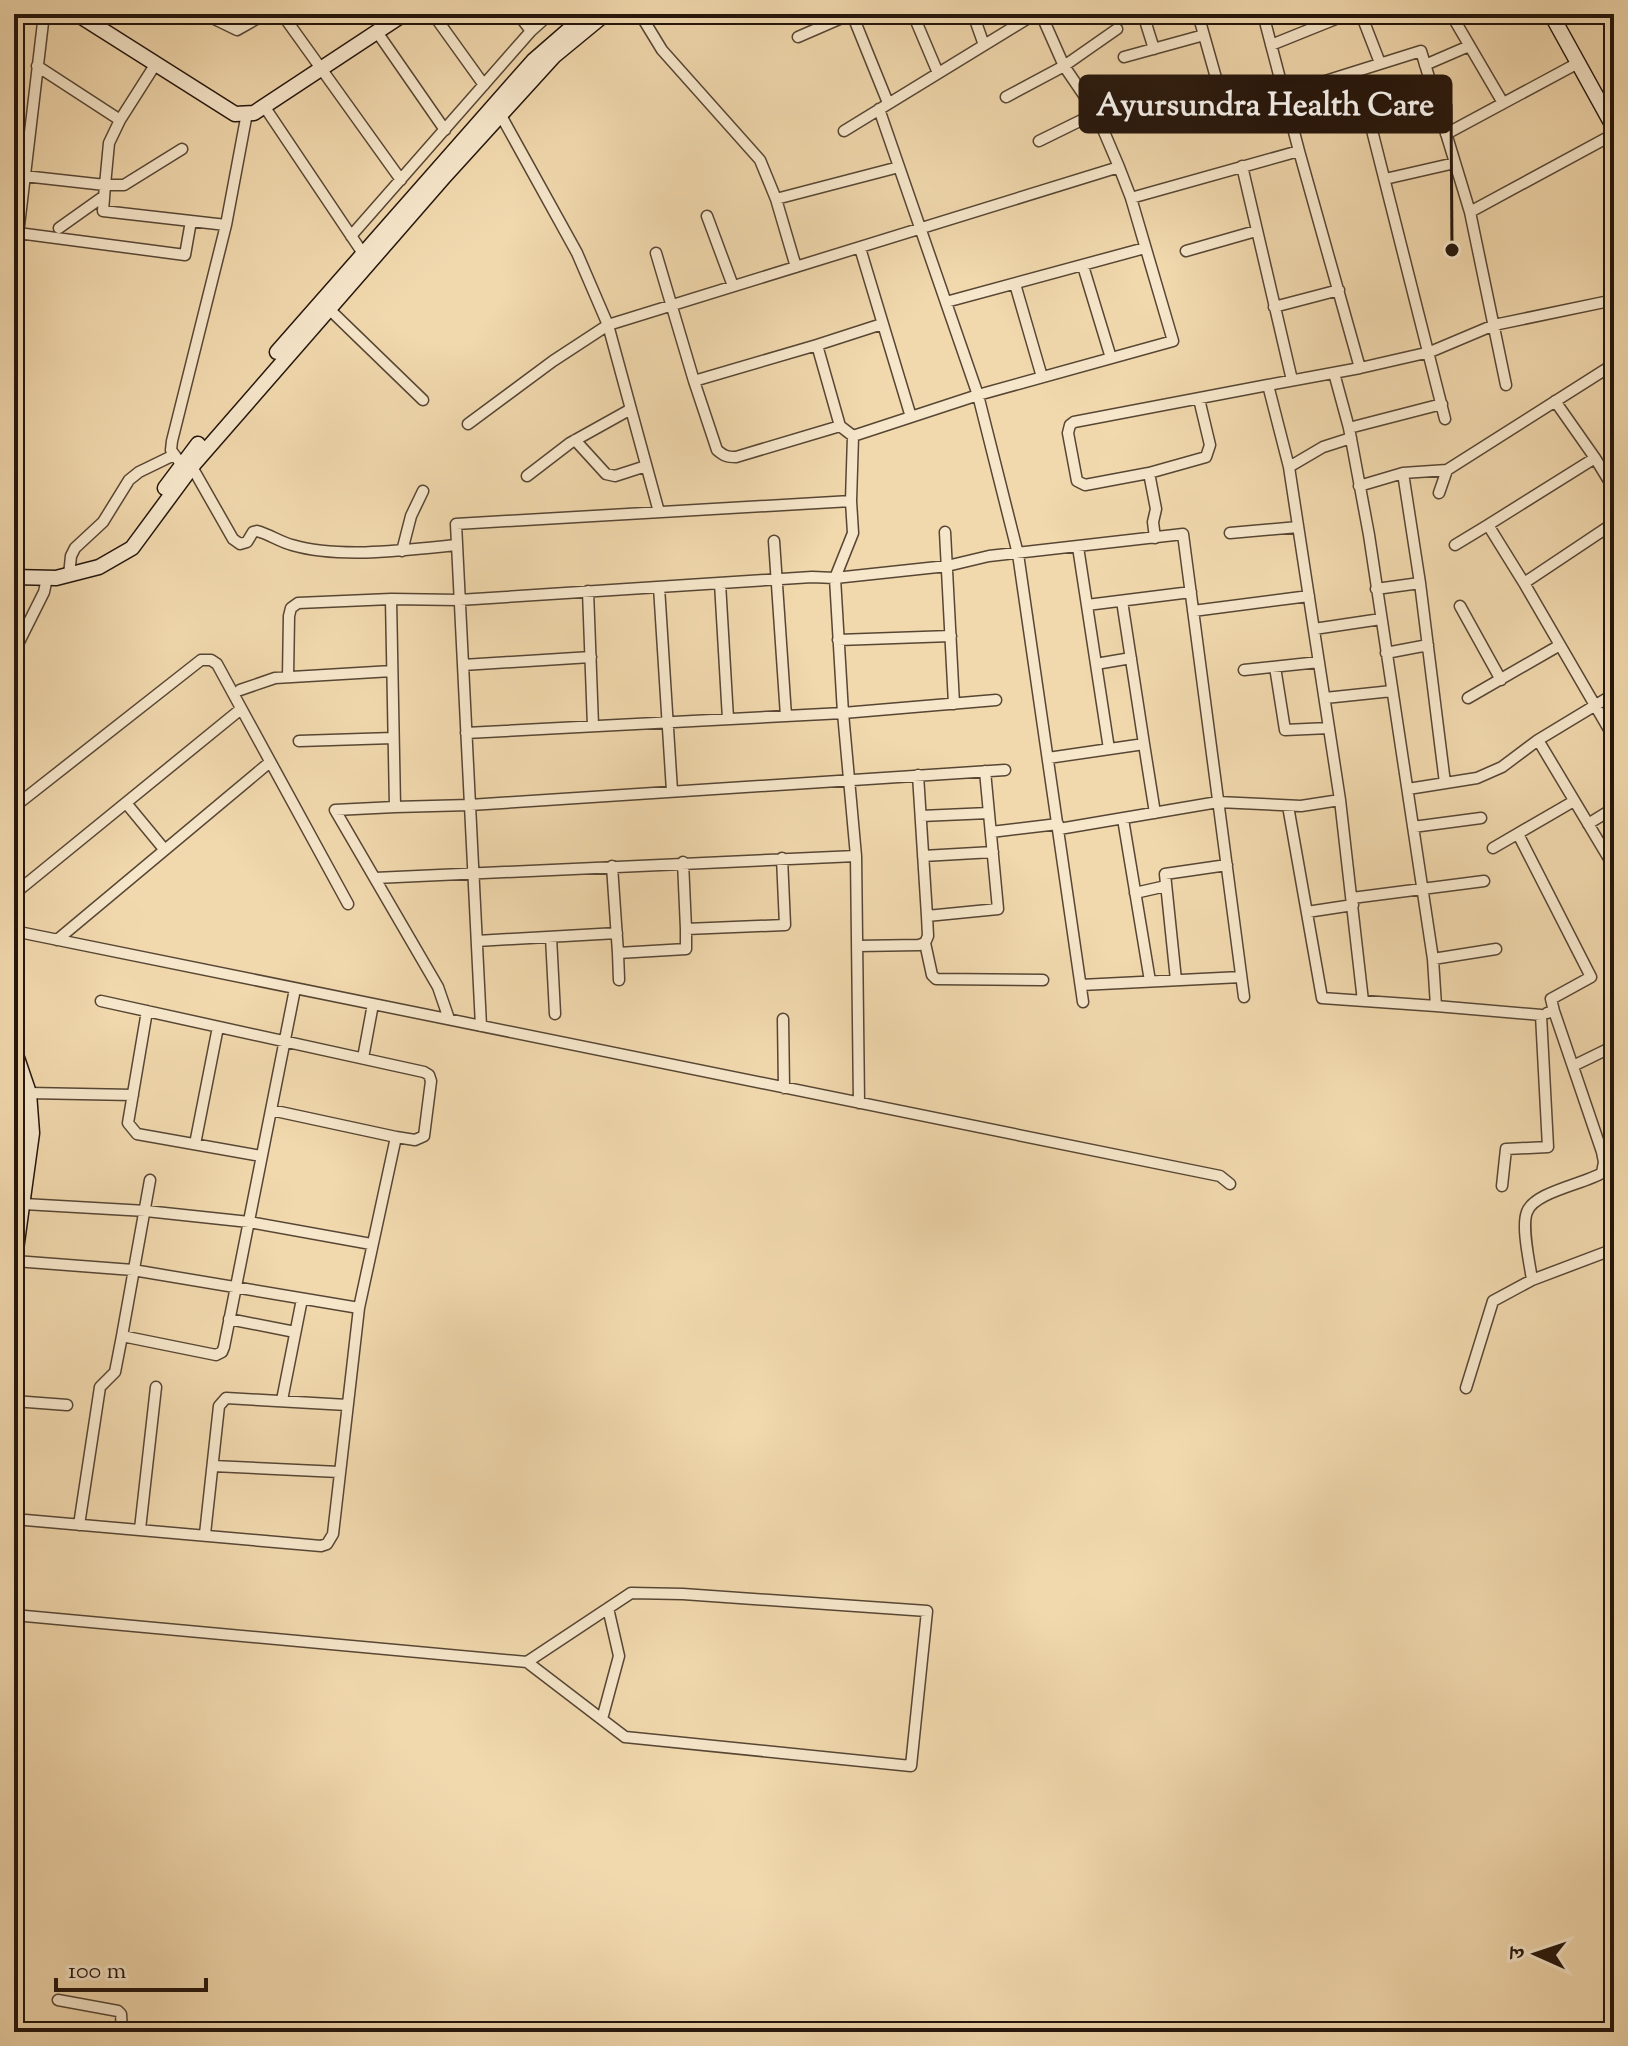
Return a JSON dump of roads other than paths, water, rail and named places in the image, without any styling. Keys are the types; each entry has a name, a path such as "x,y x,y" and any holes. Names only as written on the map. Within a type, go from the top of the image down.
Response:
{"main road":[{"path":"78,14 235,114 264,106 404,14"},
{"path":"182,462 328,308 497,110 533,61 587,14"},
{"path":"14,577 47,578 99,567 129,541 182,462 362,252 497,110 554,56 605,14"},
{"path":"1551,14 1614,128"},
{"path":"14,1049 29,1093 32,1133 14,1263"},
{"path":"14,1098 14,1150"}],"street":[{"path":"14,268 44,14"},
{"path":"204,14 237,30 265,14"},
{"path":"282,14 401,180"},
{"path":"433,14 484,85"},
{"path":"518,14 531,31"},
{"path":"351,236 531,31 550,14"},
{"path":"640,14 669,59 753,150 776,199 796,267"},
{"path":"798,37 852,14 884,106 899,167 978,395 1018,554 1083,1002"},
{"path":"913,14 938,73"},
{"path":"973,14 984,45"},
{"path":"844,131 1035,14"},
{"path":"853,436 978,395 1173,341 1119,167 1096,113 1064,66 1041,14"},
{"path":"1143,14 1154,49"},
{"path":"1198,14 1222,99"},
{"path":"1263,14 1360,368"},
{"path":"1271,45 1348,14"},
{"path":"1361,14 1380,63"},
{"path":"1451,14 1503,103"},
{"path":"1006,97 1064,66 1117,29"},
{"path":"377,32 445,130"},
{"path":"1124,57 1204,35"},
{"path":"1425,65 1469,46"},
{"path":"1138,119 1222,99 1283,90 1421,51 1470,212 1506,385"},
{"path":"1446,134 1578,63"},
{"path":"155,65 109,143 103,211 226,225"},
{"path":"37,66 120,120"},
{"path":"1357,71 1445,419"},
{"path":"1039,141 1096,113 1122,94"},
{"path":"264,106 362,252"},
{"path":"497,110 577,253 608,325 659,512"},
{"path":"247,113 226,225 172,441 182,462 236,542 244,544 257,531 293,546 321,550 402,551 457,545"},
{"path":"1470,212 1614,134"},
{"path":"24,176 104,190 124,185 182,149"},
{"path":"1131,198 1299,151"},
{"path":"1385,179 1455,163"},
{"path":"1242,166 1292,380"},
{"path":"776,199 899,167"},
{"path":"468,424 608,325 1119,167"},
{"path":"59,228 104,190"},
{"path":"707,216 733,286"},
{"path":"18,233 185,255 191,221"},
{"path":"1186,251 1256,231"},
{"path":"860,248 911,417"},
{"path":"946,302 1145,248"},
{"path":"656,253 717,450 726,457 736,457 840,426"},
{"path":"1083,266 1111,358"},
{"path":"1015,284 1042,377"},
{"path":"1274,307 1339,290"},
{"path":"1199,399 1210,451 1201,460 1149,473 1079,484 1069,439 1070,425 1430,352 1494,325 1614,300"},
{"path":"328,308 423,400"},
{"path":"694,381 882,324"},
{"path":"817,345 840,426 853,436"},
{"path":"1359,486 1403,473 1447,470 1614,364"},
{"path":"1334,373 1350,433 1381,619 1433,959 1436,1006"},
{"path":"1268,385 1289,467 1325,698 1363,1001"},
{"path":"1555,401 1614,489"},
{"path":"1289,467 1350,433 1442,404"},
{"path":"527,476 575,440 631,409"},
{"path":"853,436 853,533 835,578 856,856 859,1103"},
{"path":"575,440 610,476 646,466"},
{"path":"1455,545 1595,458"},
{"path":"69,575 75,548 103,522 129,480 139,472 182,462"},
{"path":"1439,493 1447,470"},
{"path":"1149,473 1156,509 1153,522 1155,538"},
{"path":"1403,473 1445,783"},
{"path":"402,551 411,516 423,491"},
{"path":"481,1026 456,524 851,501"},
{"path":"1524,583 1614,523"},
{"path":"1488,525 1614,738"},
{"path":"1230,533 1298,527"},
{"path":"945,532 954,704"},
{"path":"288,677 289,616 291,608 298,603 459,600 835,578 947,566 989,556 1183,534 1244,997"},
{"path":"774,541 786,716"},
{"path":"1078,547 1109,749"},
{"path":"14,652 44,592 47,578"},
{"path":"720,583 728,719"},
{"path":"1376,589 1420,583"},
{"path":"659,587 672,791"},
{"path":"588,591 593,726"},
{"path":"1087,605 1191,592"},
{"path":"1193,611 1309,596"},
{"path":"391,599 395,807"},
{"path":"1122,601 1155,813"},
{"path":"1460,606 1501,680"},
{"path":"1314,629 1381,619"},
{"path":"838,640 951,636"},
{"path":"1386,653 1428,645"},
{"path":"1468,698 1560,645"},
{"path":"463,665 591,657"},
{"path":"1096,664 1131,658"},
{"path":"14,807 201,660 211,660 217,664 348,904"},
{"path":"1244,670 1319,662"},
{"path":"1275,667 1285,730 1329,728"},
{"path":"240,690 259,682 288,677 392,671"},
{"path":"1325,698 1392,691"},
{"path":"1408,789 1477,778 1502,767 1538,740 1614,694"},
{"path":"466,733 843,713 996,700"},
{"path":"14,894 241,709"},
{"path":"299,741 393,738"},
{"path":"1538,740 1614,867"},
{"path":"1048,758 1144,744"},
{"path":"57,940 270,762"},
{"path":"449,1019 438,987 335,810 470,805 1005,770"},
{"path":"927,916 998,909 985,771"},
{"path":"918,775 928,936 925,943 932,975 936,979 1043,980"},
{"path":"991,832 1123,819 1218,802 1288,806 1340,800"},
{"path":"1493,848 1574,801"},
{"path":"126,803 164,849"},
{"path":"1288,806 1322,998 1541,1015 1554,1011"},
{"path":"1588,824 1614,808"},
{"path":"921,816 989,813"},
{"path":"1413,827 1481,818"},
{"path":"1123,819 1150,981"},
{"path":"1518,834 1591,977 1551,999 1604,1162 1602,1173 1536,1199 1527,1211 1525,1222 1532,1280"},
{"path":"923,856 993,852"},
{"path":"375,878 856,856"},
{"path":"686,929 785,925 782,858"},
{"path":"618,953 686,949 683,862"},
{"path":"1176,980 1165,874 1227,865"},
{"path":"612,866 619,980"},
{"path":"1307,912 1352,901 1484,881"},
{"path":"1135,893 1166,886"},
{"path":"14,931 1220,1176 1230,1184"},
{"path":"477,941 617,933"},
{"path":"551,937 555,1014"},
{"path":"857,946 925,943"},
{"path":"1433,959 1496,949"},
{"path":"1081,985 1241,977"},
{"path":"122,1336 216,1355 222,1352 295,989"},
{"path":"101,1001 363,1058 429,1075 431,1081 424,1136 415,1140 271,1110"},
{"path":"363,1058 373,1004"},
{"path":"147,1011 128,1123 131,1129 137,1134 261,1156"},
{"path":"1502,1186 1506,1149 1548,1147 1541,1015"},
{"path":"783,1019 784,1088"},
{"path":"195,1144 218,1027"},
{"path":"1573,1066 1614,1046"},
{"path":"14,1098 29,1093 133,1095"},
{"path":"14,1519 321,1546 327,1544 333,1534 359,1308 396,1137"},
{"path":"79,1525 100,1387 115,1372 150,1180"},
{"path":"24,1204 146,1211 249,1222 371,1244"},
{"path":"1466,1388 1493,1301 1532,1280 1614,1249"},
{"path":"14,1263 133,1270 359,1308"},
{"path":"282,1400 302,1299"},
{"path":"229,1319 295,1332"},
{"path":"140,1529 156,1387"},
{"path":"205,1534 219,1406 226,1398 347,1405"},
{"path":"14,1401 67,1405"},
{"path":"213,1466 339,1472"},
{"path":"14,1615 527,1662 625,1737 911,1766 927,1611 631,1593 527,1662"},
{"path":"602,1719 619,1656 608,1608"},
{"path":"58,2000 118,2011 122,2032"}],"place":[{"name":"Ayursundra Health Care","path":"1452,250"}]}
